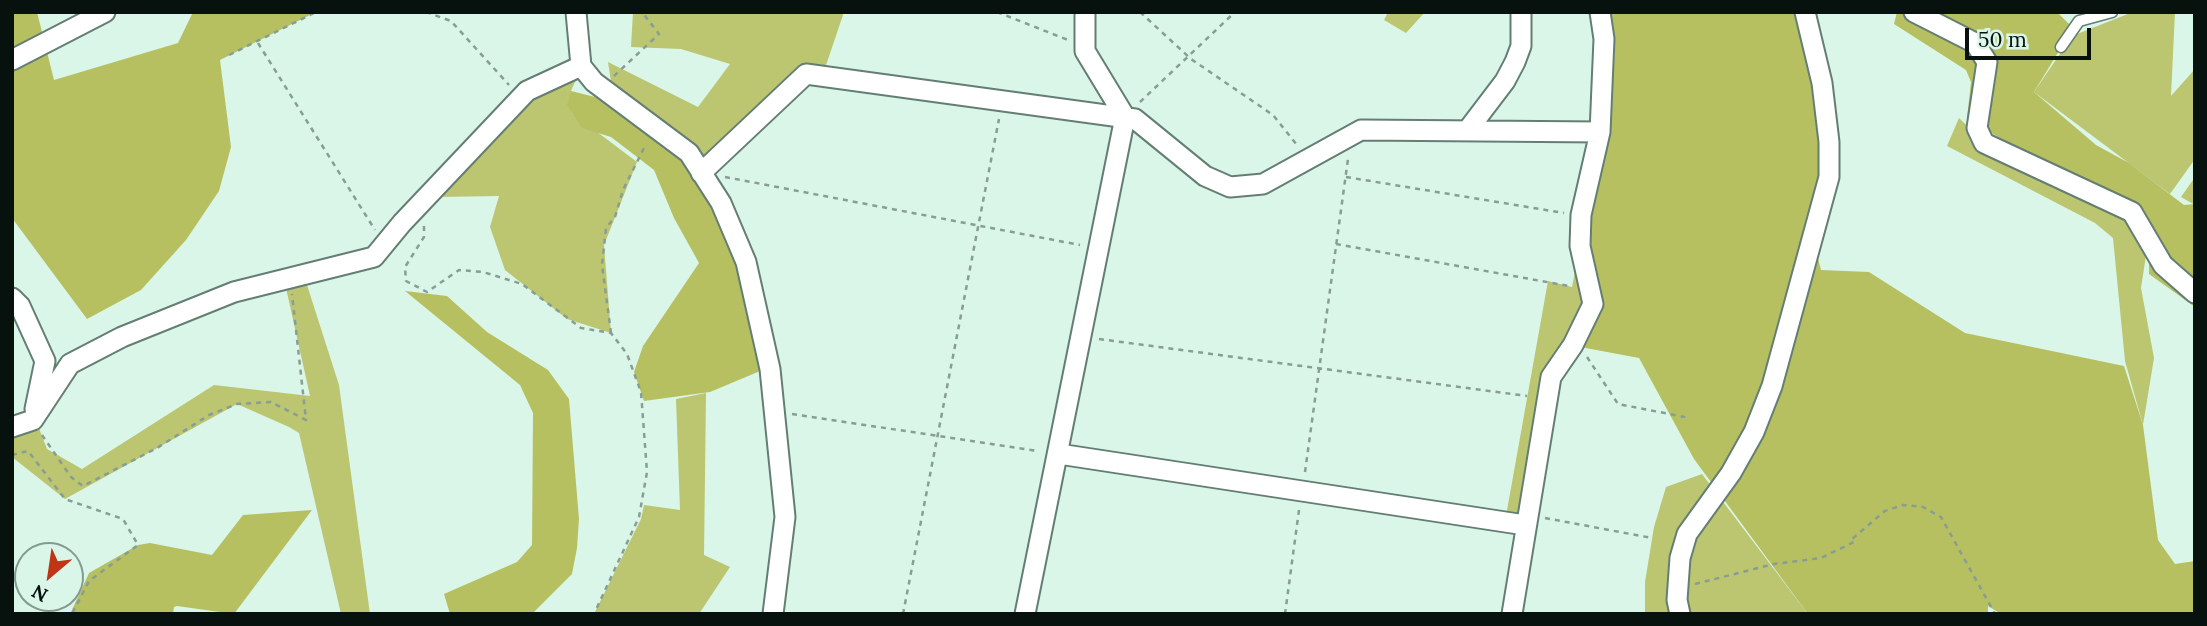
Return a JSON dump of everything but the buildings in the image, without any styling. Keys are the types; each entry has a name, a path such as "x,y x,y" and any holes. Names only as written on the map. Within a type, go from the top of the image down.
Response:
{"street":[{"path":"12,60 105,12"},
{"path":"576,12 581,66 601,88 689,153 721,203 746,261 762,320 775,412 785,517 773,614"},
{"path":"1025,614 1125,117 1084,46 1085,12"},
{"path":"1466,131 1505,81 1515,62 1521,46 1521,12"},
{"path":"1512,614 1551,377 1573,345 1593,304 1580,246 1581,215 1600,132 1604,39 1600,12"},
{"path":"1680,614 1680,558 1688,534 1731,473 1754,432 1772,386 1829,177 1829,142 1822,83 1805,12"},
{"path":"1914,12 1975,43 1987,62 1977,128 1984,143 2132,212 2163,265 2195,293"},
{"path":"12,427 33,420 70,365 122,337 234,292 374,257 417,207 527,91 581,66"},
{"path":"701,173 806,74 1135,119 1155,132 1205,176 1230,187 1263,184 1361,130 1600,132"},
{"path":"12,298 20,306 45,361 33,420"},
{"path":"1059,454 1302,493 1526,520"}],"lane":[{"path":"2062,47 2079,21 2112,12"}],"path":[{"path":"229,55 316,12"},
{"path":"426,12 451,21 520,98"},
{"path":"601,88 659,34 642,12"},
{"path":"997,12 1084,46"},
{"path":"1140,12 1186,55 1273,115 1307,159"},
{"path":"1125,117 1186,55 1235,12"},
{"path":"258,43 384,245"},
{"path":"903,614 1003,102"},
{"path":"594,614 639,517 647,472 641,392 627,354 611,333 602,265 606,228 615,217 623,190 654,127"},
{"path":"1285,614 1351,135"},
{"path":"701,173 1090,247"},
{"path":"1345,177 1581,215"},
{"path":"417,207 425,222 424,237 405,267 406,281 427,292 459,270 484,272 522,284 581,328 611,333"},
{"path":"1336,244 1590,290"},
{"path":"33,420 71,477 83,486 157,448 209,415 237,404 271,402 306,420 290,278"},
{"path":"1082,337 1313,370 1319,367 1527,396"},
{"path":"1573,345 1588,358 1618,404 1690,418"},
{"path":"775,412 1059,454"},
{"path":"12,455 28,451 65,499 123,519 138,545 89,581 72,614"},
{"path":"1678,588 1774,564 1821,558 1854,541 1852,539 1885,511 1903,505 1923,507 1941,517 1995,614"},
{"path":"1526,520 1652,538"}],"green space":[{"path":"12,12 37,12 54,80 178,43 193,12 316,12 220,60 231,147 219,191 186,240 141,290 87,319 12,218"},
{"path":"633,12 842,12 843,15 822,77 698,167 612,88 608,62 698,107 730,64 681,49 631,47"},
{"path":"1388,12 1425,12 1406,33 1384,20"},
{"path":"1607,12 1807,12 1829,172 1813,238 1821,270 1869,272 1965,333 2124,366 2143,425 2158,540 2175,564 2195,561 2195,614 2001,614 1988,606 1988,614 1808,614 1694,459 1639,358 1575,346 1593,304 1580,246"},
{"path":"1897,12 2057,12 2073,28 2034,92 2096,145 2129,163 2184,205 2195,204 2195,307 2149,274 2149,241 2139,216 2146,213 2013,146 1967,118 1971,82 1966,70 1894,24"},
{"path":"2133,12 2175,12 2171,96 2195,69 2195,159 2170,194 2034,92 2072,36"},
{"path":"578,75 571,91 572,113 637,162 604,245 611,333 567,319 505,270 490,227 499,196 437,197 527,91"},
{"path":"571,91 595,97 701,173 743,255 765,369 710,392 644,401 634,372 643,346 699,263 674,218 654,170 611,137 582,128 567,105"},
{"path":"1959,118 1985,143 2128,207 2148,242 2141,288 2154,358 2143,425 2125,361 2113,238 2095,223 1947,146"},
{"path":"2195,177 2195,205 2181,197"},
{"path":"1578,257 1593,304 1551,377 1526,522 1506,516 1548,281 1572,287"},
{"path":"307,285 339,385 370,614 341,614 299,433 237,404 65,499 12,457 12,431 37,423 47,449 82,469 214,385 310,396 286,288"},
{"path":"405,291 447,296 487,332 548,370 569,399 579,519 577,548 572,574 532,614 450,614 444,594 517,562 532,545 533,413 520,385"},
{"path":"706,393 704,555 730,567 699,614 594,614 641,519 644,505 680,510 676,399"},
{"path":"1702,474 1808,614 1645,614 1645,582 1654,527 1666,487"},
{"path":"312,510 234,614 177,606 174,607 173,614 70,614 84,612 84,584 89,573 138,545 150,543 212,555 243,515"}]}
